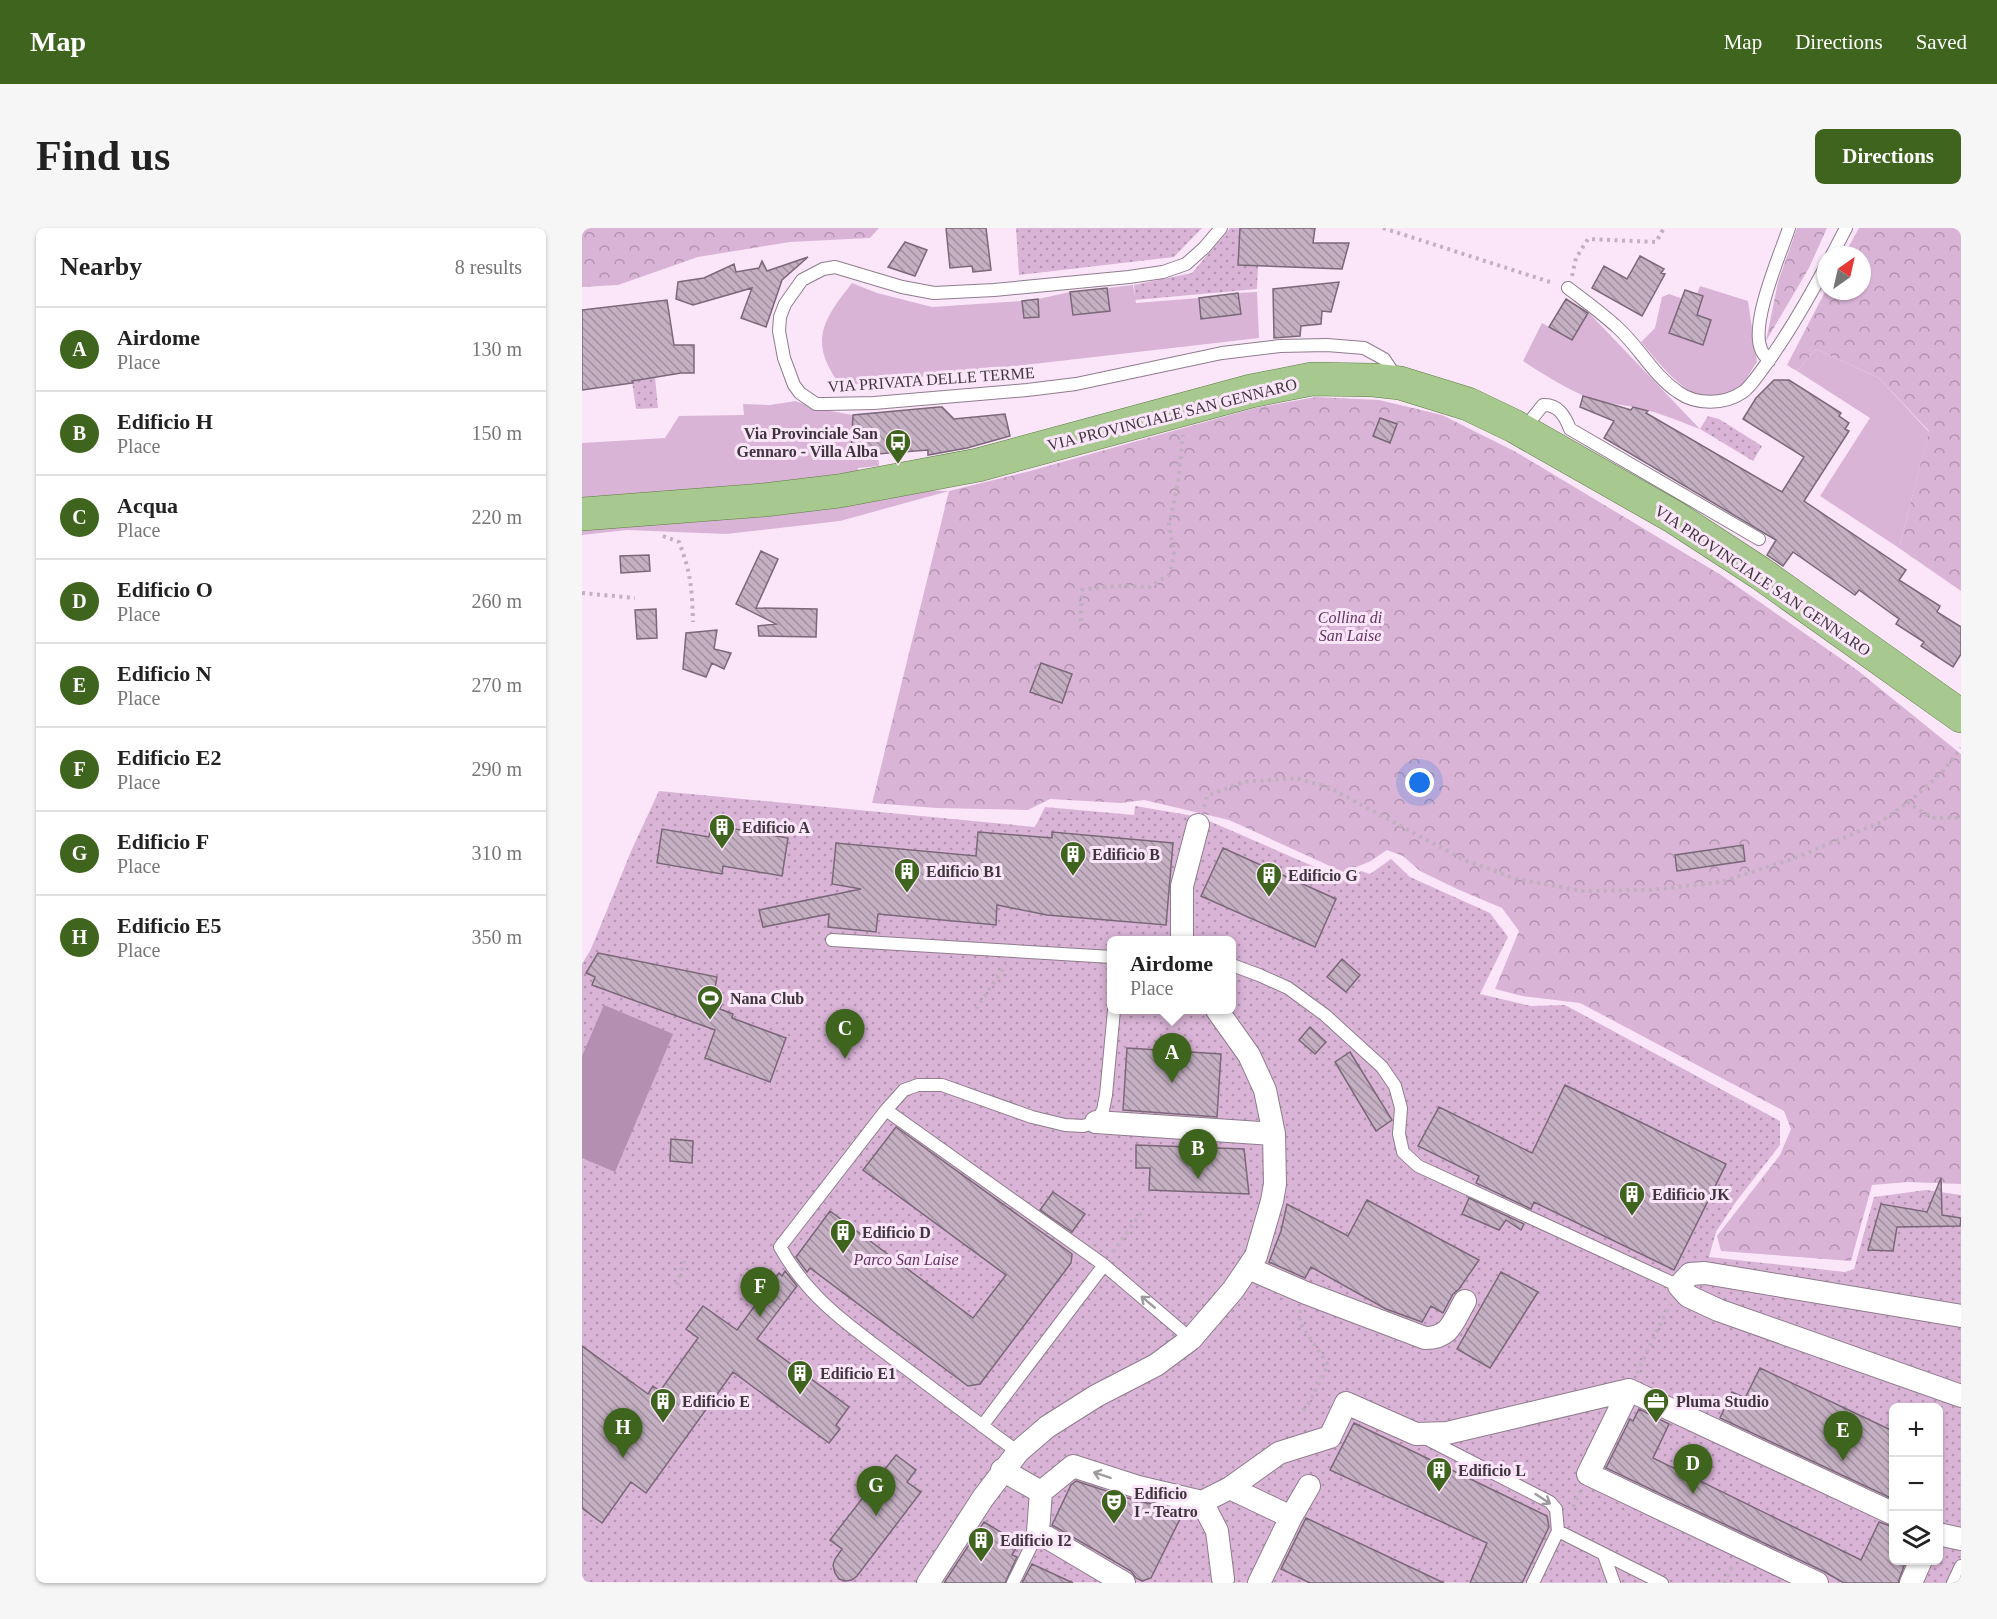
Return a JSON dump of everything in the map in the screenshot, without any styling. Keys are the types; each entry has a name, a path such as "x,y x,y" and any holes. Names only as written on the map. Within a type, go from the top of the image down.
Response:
{"main road":[{"name":"VIA PROVINCIALE SAN GENNARO","path":"582,514 764,500 839,491 978,465 1251,390 1312,379 1400,383 1468,404 1522,431 1642,499 1706,537 1961,716"}],"street":[{"path":"1182,936 1182,886 1198,825"},
{"path":"928,1583 1002,1470 1018,1452 1047,1426 1096,1396 1156,1365 1191,1339 1233,1290 1256,1256 1275,1184 1274,1134 1265,1090 1249,1055 1220,1014"},
{"path":"1096,1122 1274,1134"},
{"path":"1248,1268 1306,1293 1425,1338 1436,1338 1445,1334 1465,1301"},
{"path":"1961,1316 1705,1273 1690,1274 1678,1286 1688,1296 1710,1307 1961,1396"},
{"path":"1629,1390 1588,1474 1816,1583"},
{"path":"1124,1583 1038,1532 1041,1492 1073,1466 1138,1487 1202,1502 1230,1488 1279,1453 1330,1437 1346,1403 1416,1434 1448,1433 1629,1390 1889,1512"},
{"path":"1002,1470 1041,1492"},
{"path":"1259,1583 1309,1486"},
{"path":"1230,1488 1291,1517"},
{"path":"1202,1502 1217,1531 1222,1582"},
{"path":"1911,1583 1919,1565"}],"lane":[{"name":"VIA PRIVATA DELLE TERME","path":"1221,228 1204,248 1185,264 1163,272 1130,277 994,290 934,293 902,287 835,267 823,269 802,280 785,304 778,331 784,358 800,393 816,404 886,402 1076,384 1222,352 1280,346 1327,345 1364,348 1384,359 1400,383"},
{"path":"1769,361 1761,349 1759,336 1764,296 1789,228"},
{"path":"1837,246 1846,228"},
{"path":"1568,288 1619,329 1668,384 1680,394 1711,402 1727,400 1743,392 1769,361 1817,283"},
{"path":"1522,431 1543,405 1549,405 1565,416 1570,429 1759,539"},
{"path":"832,940 1013,953 1107,957"},
{"path":"1236,966 1288,988 1325,1015 1382,1067 1395,1086 1401,1108 1399,1134 1403,1152 1418,1166 1678,1286"},
{"path":"1018,1452 828,1309 792,1269 780,1247 904,1090 918,1085 942,1085 1032,1118 1065,1125 1083,1126 1096,1122 1103,1110 1107,1088 1114,1014"},
{"path":"886,1110 1104,1265 1191,1339"},
{"path":"982,1426 1104,1265"},
{"path":"1416,1434 1550,1502 1556,1509 1558,1532 1533,1583"},
{"path":"1013,1583 1038,1532"},
{"path":"1558,1532 1662,1583"},
{"path":"1604,1555 1614,1583"},
{"path":"1953,1583 1961,1566"}],"path":[{"path":"1383,228 1568,288 1576,258 1588,239 1656,242 1664,228"},
{"path":"1081,621 1082,590 1115,586 1150,587 1170,574 1174,552 1169,525 1178,483 1183,435 1176,412"},
{"path":"659,536 666,536 679,542 692,583 693,622"},
{"path":"582,593 635,598"},
{"path":"1198,825 1207,796 1243,782 1296,778 1330,788 1464,860 1516,879 1582,891 1650,890 1721,882 1764,870 1881,822 1944,771 1961,748"},
{"path":"1907,802 1932,818 1961,818"},
{"path":"976,1009 1013,953"},
{"path":"1104,1265 1144,1209"},
{"path":"676,1285 684,1261"},
{"path":"1629,1390 1678,1286"},
{"path":"1301,1413 1308,1405 1328,1365 1300,1323 1300,1303 1306,1293"}],"green space":[{"path":"582,228 879,228 870,238 790,242 698,257 618,285 582,287"},
{"path":"1016,228 1202,228 1174,257 1019,275"},
{"path":"1230,228 1240,228 1238,265 1258,266 1257,289 1135,300 1134,285 1192,273"},
{"path":"1797,228 1827,228 1809,268 1766,341 1778,282"},
{"path":"1859,228 1961,228 1961,591 1899,548 1929,431 1879,378 1816,349 1797,371 1787,365 1821,300 1871,300 1871,246 1849,246"},
{"path":"852,283 877,293 932,307 1022,301 1024,318 1039,317 1038,299 1070,292 1073,315 1110,311 1107,288 1133,285 1136,303 1199,298 1202,319 1240,314 1238,293 1257,292 1259,338 841,386 825,357 822,345 823,333 833,309"},
{"path":"1700,286 1748,301 1757,362 1735,392 1721,398 1707,398 1682,385 1641,342 1655,328 1662,297 1669,294 1700,305 1703,297 1697,294","holes":["1686,311 1711,320 1703,345 1670,333"]},
{"path":"1588,312 1700,429 1650,411 1592,399 1565,387 1523,361 1542,323 1572,340"},
{"path":"1816,349 1879,378 1929,432 1899,548 1820,496 1870,418 1797,371"},
{"path":"647,372 648,378 655,377 658,408 636,409 631,374"},
{"name":"Collina di San Laise","path":"1316,397 1379,400 1442,415 1516,452 1721,575 1857,670 1961,754 1961,1184 1908,1182 1872,1185 1851,1261 1721,1251 1717,1236 1780,1155 1791,1129 1784,1111 1580,1003 1522,996 1495,989 1519,931 1502,908 1420,871 1403,856 1387,850 1369,862 1343,872 1229,820 1144,800 1121,803 1050,799 1028,810 936,808 872,803 949,491 1030,471 1255,408","holes":["1041,663 1072,674 1062,703 1030,691","1743,845 1745,861 1677,871 1675,855"]},
{"path":"795,401 819,409 853,415 851,456 878,454 879,466 858,468 859,478 582,500 582,443 665,438 679,416 744,415 743,404 770,405"},
{"path":"1708,416 1719,419 1762,446 1753,461 1700,429"},
{"path":"886,489 949,491 840,521 726,534 627,530 582,535 582,521"},
{"name":"Parco San Laise","path":"659,791 1035,827 1045,807 1134,815 1135,806 1200,817 1345,880 1361,871 1370,874 1391,859 1410,877 1490,913 1508,937 1480,994 1531,1006 1565,1005 1780,1121 1780,1145 1735,1203 1716,1232 1709,1257 1845,1272 1854,1269 1874,1197 1926,1190 1961,1195 1961,1583 582,1582 582,964 591,949 632,849"}],"shaded area":[{"path":"604,1005 673,1034 615,1172 582,1158 582,1056"}],"building":[{"path":"946,228 986,228 991,270 973,272 972,266 950,268"},
{"path":"1240,228 1315,228 1313,243 1349,243 1342,269 1238,265"},
{"path":"905,242 927,250 915,276 888,267"},
{"path":"1640,256 1664,269 1661,273 1665,274 1642,316 1592,288 1604,266 1627,279"},
{"path":"808,257 782,280 766,327 741,318 752,288 693,305 676,299 678,282 704,278 734,264 736,272 759,268 762,261 767,271"},
{"path":"1339,282 1331,312 1322,311 1321,324 1301,326 1300,336 1274,338 1273,289"},
{"path":"1107,288 1110,311 1073,315 1070,292"},
{"path":"1685,290 1703,296 1697,315 1711,320 1703,345 1669,333"},
{"path":"1238,293 1241,314 1201,319 1199,298"},
{"path":"1038,299 1039,317 1024,318 1022,301"},
{"path":"1566,299 1588,313 1572,340 1549,327"},
{"path":"667,300 674,345 694,345 694,373 681,373 582,390 582,310"},
{"path":"1774,380 1789,380 1841,413 1839,416 1849,423 1845,429 1849,431 1804,501 1906,570 1899,580 1940,606 1937,612 1961,627 1961,654 1953,667 1921,646 1924,642 1896,624 1899,619 1859,590 1855,595 1793,552 1783,566 1767,555 1776,540 1604,438 1614,421 1580,407 1583,396 1631,410 1633,407 1648,411 1646,413 1782,492 1804,457 1743,419 1756,398"},
{"path":"942,407 954,419 1005,414 1010,436 967,448 928,455 928,450 851,456 853,415"},
{"path":"1380,418 1397,424 1390,443 1373,436"},
{"path":"761,551 778,559 756,608 817,609 816,637 759,636 758,626 776,624 736,604"},
{"path":"649,555 650,571 621,573 620,556"},
{"path":"656,609 657,638 637,639 635,610"},
{"path":"717,630 714,649 731,653 724,669 712,663 706,677 683,669 686,633"},
{"path":"1041,663 1072,674 1062,703 1030,692"},
{"name":"Edificio A","path":"711,825 788,838 782,876 723,866 722,874 657,863 662,829 709,837"},
{"path":"978,832 1052,838 1052,832 1173,843 1166,925 1047,915 997,905 996,925 878,914 876,932 828,927 829,914 763,927 759,910 861,889 832,884 836,843 976,856"},
{"path":"1743,845 1745,861 1677,871 1675,855"},
{"name":"Edificio G","path":"1223,848 1336,899 1315,947 1201,896"},
{"name":"Nana Club","path":"598,953 717,977 714,993 722,1003 720,1009 733,1014 732,1018 786,1038 770,1082 705,1058 715,1030 592,985 595,977 586,973"},
{"path":"1342,959 1360,975 1346,992 1327,977"},
{"path":"1310,1027 1326,1042 1315,1054 1299,1040"},
{"path":"1127,1048 1221,1054 1217,1117 1123,1110"},
{"path":"1350,1052 1392,1120 1376,1131 1335,1062"},
{"name":"Edificio JK","path":"1565,1085 1726,1164 1674,1270 1534,1202 1531,1209 1476,1183 1479,1176 1418,1146 1439,1107 1532,1153"},
{"name":"Edificio D","path":"896,1127 1072,1254 1071,1263 980,1384 968,1386 810,1268 807,1272 796,1257 830,1211 973,1318 1006,1275 863,1170"},
{"path":"671,1139 693,1141 692,1163 670,1161"},
{"path":"1136,1145 1244,1149 1249,1194 1149,1190 1150,1168 1136,1168"},
{"path":"1941,1178 1942,1215 1961,1218 1960,1226 1897,1227 1893,1251 1868,1250 1881,1204 1927,1212"},
{"path":"1053,1192 1085,1214 1072,1232 1040,1210"},
{"path":"1469,1198 1524,1224 1521,1230 1506,1220 1499,1230 1462,1214"},
{"path":"1367,1200 1479,1260 1453,1294 1443,1313 1431,1306 1422,1322 1386,1309 1311,1267 1305,1278 1269,1262 1281,1231 1287,1204 1348,1236"},
{"path":"785,1271 797,1286 757,1339 849,1407 836,1425 840,1429 829,1443 733,1372 646,1493 631,1482 602,1523 582,1508 582,1346 648,1394 653,1386 660,1391 698,1338 686,1329 703,1306 737,1330 779,1273 782,1276"},
{"path":"1501,1272 1538,1292 1490,1368 1457,1349"},
{"path":"1760,1368 1889,1429 1889,1497 1720,1418 1732,1392 1745,1398"},
{"path":"1639,1409 1669,1424 1653,1458 1861,1560 1879,1522 1889,1526 1889,1565 1904,1565 1898,1583 1844,1583 1606,1468 1630,1419 1633,1421"},
{"name":"Edificio L","path":"1354,1423 1547,1516 1549,1527 1522,1583 1470,1583 1487,1543 1330,1470"},
{"path":"896,1455 916,1470 907,1482 921,1492 857,1576 852,1580 839,1579 833,1565 842,1549 830,1540"},
{"name":"Edificio I - Teatro","path":"1076,1481 1134,1500 1177,1510 1180,1519 1151,1578 1142,1581 1136,1578 1131,1571 1052,1525 1071,1485"},
{"path":"1306,1518 1444,1583 1310,1583 1281,1569"},
{"name":"Edificio I2","path":"984,1522 1019,1543 1012,1555 1017,1557 1005,1583 944,1583"},
{"path":"1032,1564 1073,1583 1022,1583"}],"place":[{"name":"Via Provinciale San Gennaro - Villa Alba","path":"898,465"},
{"name":"Edificio A","path":"722,850"},
{"name":"Edificio B","path":"1073,877"},
{"name":"Edificio B1","path":"907,894"},
{"name":"Edificio G","path":"1269,898"},
{"name":"Nana Club","path":"710,1021"},
{"name":"Acqua","path":"845,1059"},
{"name":"Airdome","path":"1172,1083"},
{"name":"Edificio H","path":"1198,1179"},
{"name":"Edificio JK","path":"1632,1217"},
{"name":"Edificio D","path":"843,1255"},
{"name":"Edificio E2","path":"760,1317"},
{"name":"Edificio E1","path":"800,1396"},
{"name":"Edificio E","path":"663,1424"},
{"name":"Pluma Studio","path":"1656,1424"},
{"name":"Edificio E5","path":"623,1458"},
{"name":"Edificio N","path":"1843,1461"},
{"name":"Edificio L","path":"1439,1493"},
{"name":"Edificio O","path":"1693,1494"},
{"name":"Edificio F","path":"876,1516"},
{"name":"Edificio I - Teatro","path":"1114,1525"},
{"name":"Edificio I2","path":"981,1563"}]}
